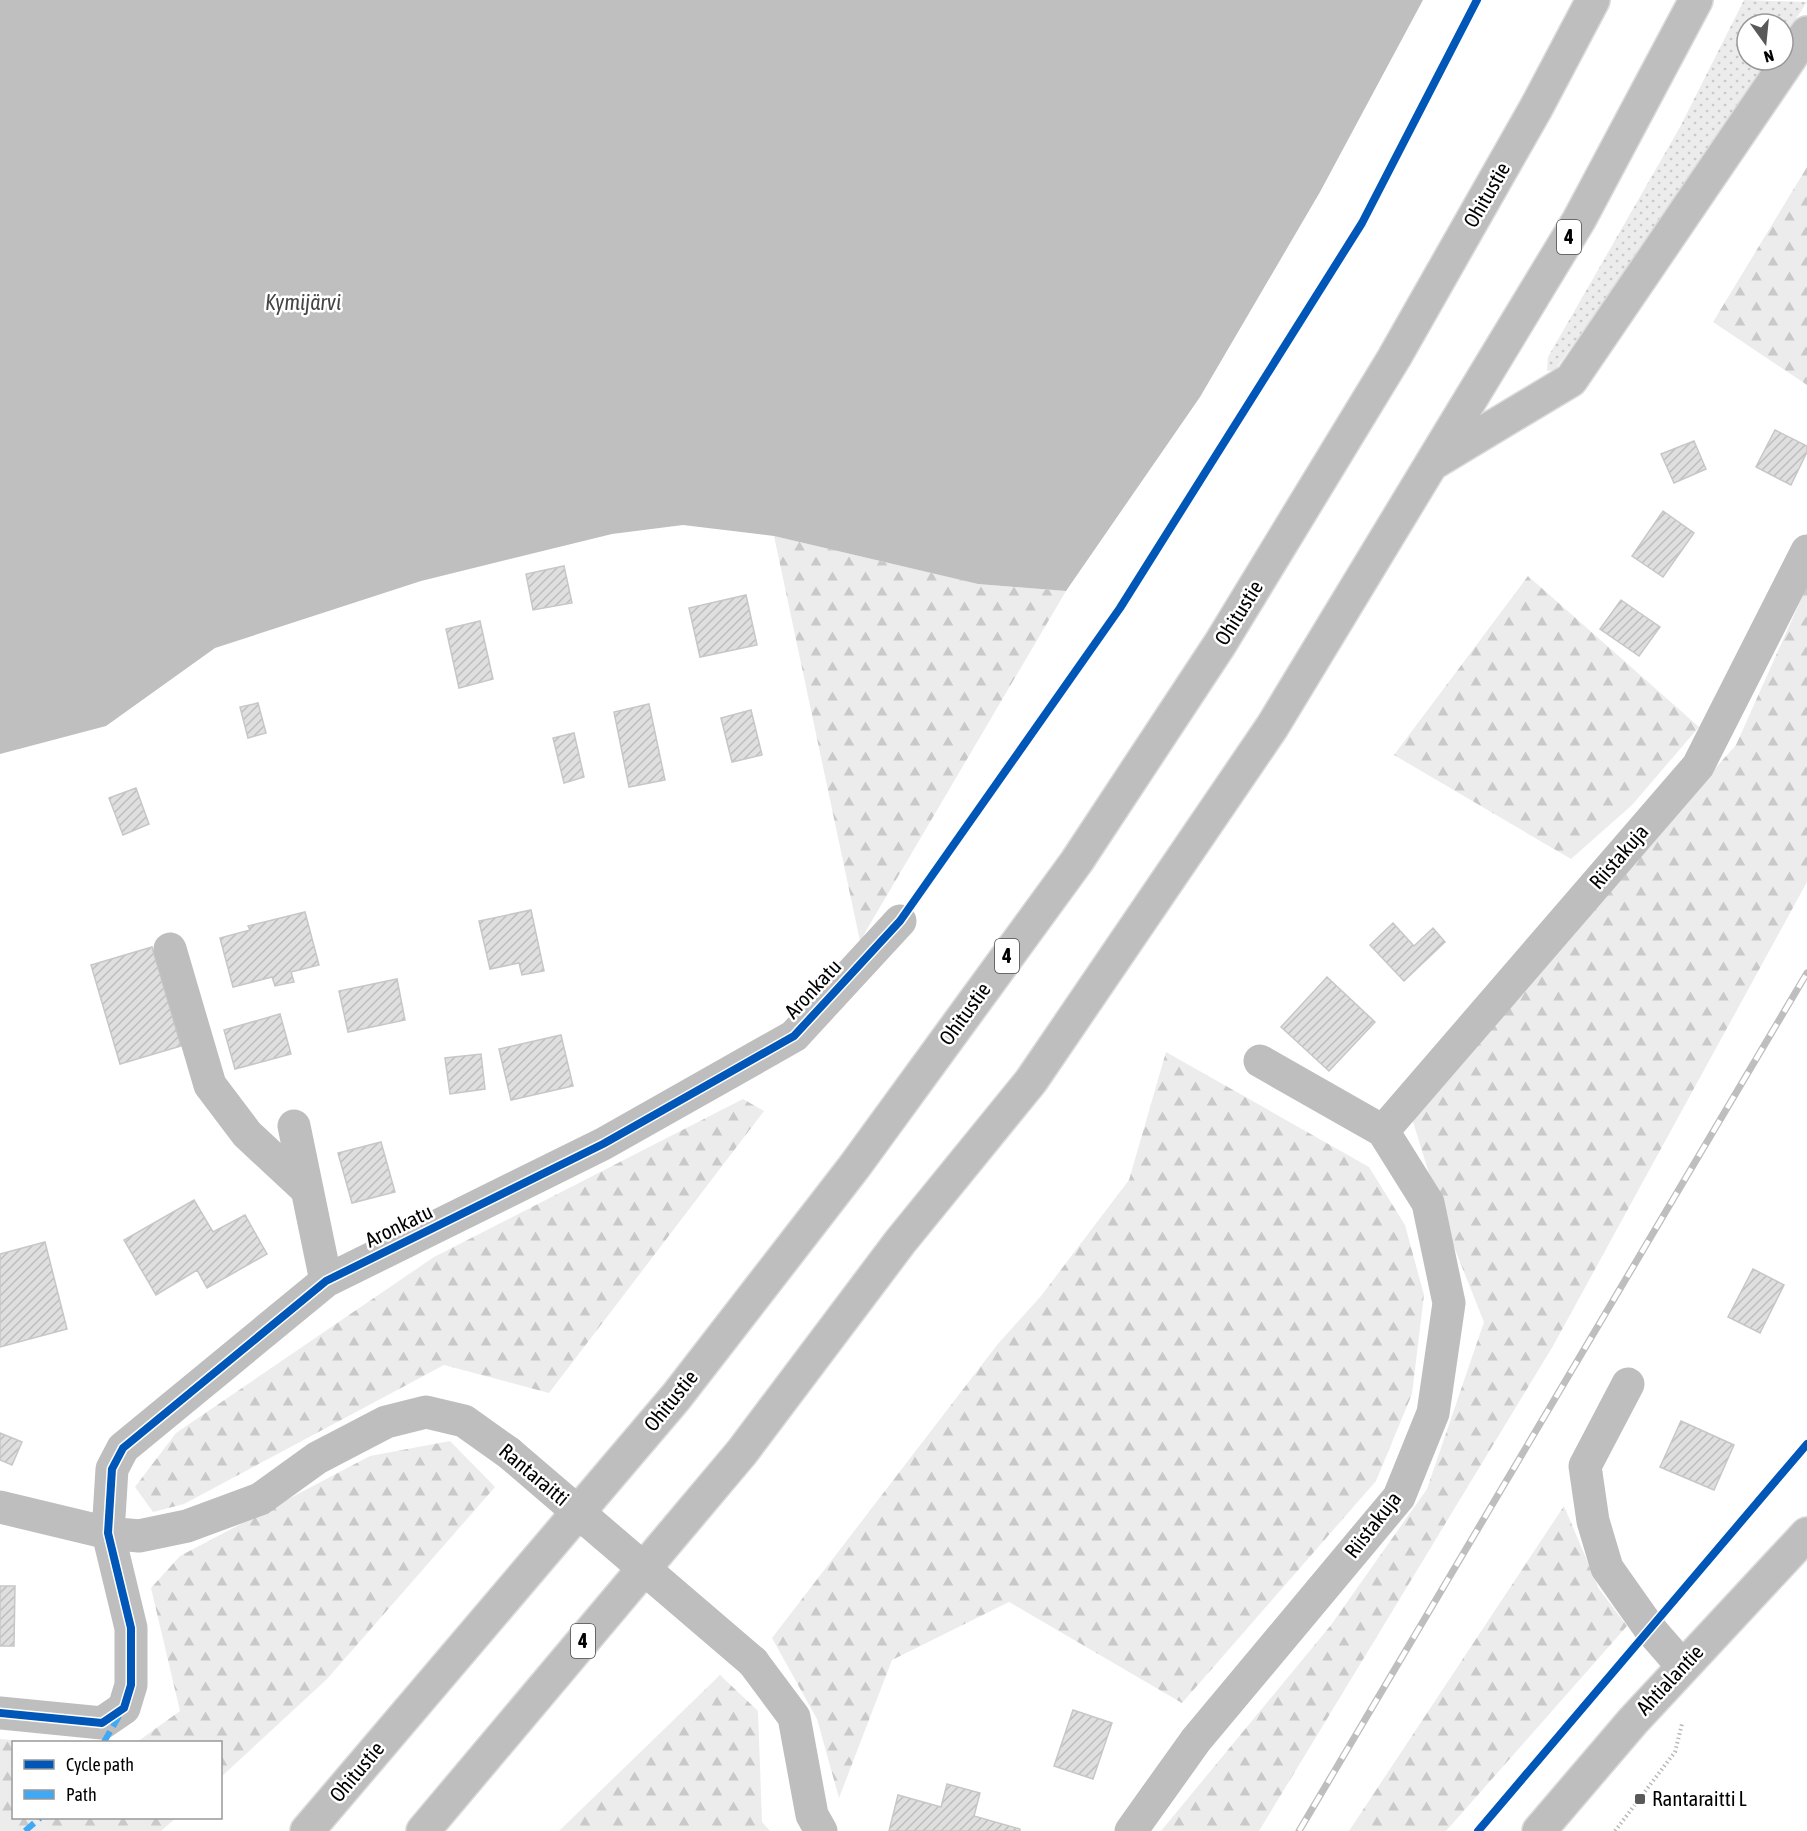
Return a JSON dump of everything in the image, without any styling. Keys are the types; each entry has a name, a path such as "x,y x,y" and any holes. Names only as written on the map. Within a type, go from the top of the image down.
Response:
{"main road":[{"name":"Ohitustie","path":"307,1831 676,1397 854,1167 1077,861 1220,644 1394,358 1536,108 1593,0"},
{"name":"4","path":"423,1831 742,1452 900,1242 1031,1081 1272,727 1579,220 1696,0"},
{"path":"1429,466 1571,380 1807,33"},
{"name":"Riistakuja","path":"1383,1131 1698,766 1807,551"},
{"name":"Aronkatu","path":"0,1713 102,1723 124,1708 131,1685 131,1628 108,1533 112,1469 123,1448 326,1281 603,1144 794,1036 900,921"},
{"path":"170,949 210,1085 247,1134 306,1190"},
{"name":"Riistakuja","path":"1131,1831 1196,1740 1399,1497 1433,1413 1449,1303 1428,1203 1383,1131 1260,1061"},
{"path":"294,1126 326,1281"},
{"path":"1628,1384 1585,1466 1593,1521 1607,1568 1650,1629 1683,1666"},
{"name":"Rantaraitti","path":"0,1507 108,1533 139,1536 187,1526 260,1499 318,1458 386,1422 426,1412 464,1421 509,1453 753,1662 794,1717 812,1815 821,1831"},
{"name":"Ahtialantie","path":"1539,1831 1683,1666 1807,1533"}],"path":[{"path":"1615,1831 1675,1752 1684,1716"}],"green space":[{"path":"1744,0 1807,2 1795,20 1795,12 1738,12"},
{"path":"1735,18 1735,72 1762,72 1711,152 1555,370 1547,371 1548,357 1680,127"},
{"path":"1807,167 1807,385 1713,322"},
{"path":"774,536 978,584 1066,591 860,941"},
{"path":"1528,576 1699,727 1632,805 1571,859 1394,755"},
{"path":"1807,586 1807,882 1553,1346 1259,1831 1161,1831 1331,1625 1427,1489 1484,1322 1444,1222 1410,1112 1736,745"},
{"path":"1166,1052 1369,1167 1405,1225 1424,1295 1412,1394 1376,1481 1182,1703 1009,1602 892,1660 839,1798 817,1719 772,1638 997,1345 1041,1296 1129,1180"},
{"path":"743,1099 764,1111 549,1393 444,1365 184,1504 153,1512 135,1487 176,1433 434,1257"},
{"path":"450,1441 495,1487 327,1679 222,1776 222,1741 138,1741 180,1711 151,1588 180,1556 370,1456"},
{"path":"1564,1506 1599,1589 1627,1626 1446,1831 1349,1831"},
{"path":"720,1675 758,1711 762,1822 770,1831 559,1831"},
{"path":"0,1739 21,1741 12,1741 12,1819 175,1819 161,1831 0,1831"}],"water":[{"name":"Kymijärvi","path":"0,0 1423,0 1320,192 1200,397 1066,591 978,584 774,536 683,525 612,534 421,581 215,648 106,726 0,754"}],"building":[{"path":"1775,430 1807,446 1807,452 1791,485 1756,467"},
{"path":"1694,441 1706,469 1674,483 1661,454"},
{"path":"1663,511 1694,533 1663,577 1632,556"},
{"path":"564,566 572,603 533,610 526,574"},
{"path":"746,595 757,645 700,657 689,608"},
{"path":"1621,600 1660,627 1639,656 1600,629"},
{"path":"480,621 493,679 459,688 446,629"},
{"path":"258,703 266,733 248,738 240,707"},
{"path":"649,704 665,780 629,787 614,712"},
{"path":"751,710 762,755 732,762 721,718"},
{"path":"574,733 584,777 564,783 553,738"},
{"path":"136,788 149,824 123,835 109,798"},
{"path":"531,910 544,971 522,975 519,963 490,969 479,921"},
{"path":"305,912 319,965 291,972 294,982 275,986 272,977 233,987 220,938 250,930 248,926"},
{"path":"1393,923 1414,946 1433,928 1445,942 1404,981 1370,945"},
{"path":"152,947 181,1046 120,1064 91,965"},
{"path":"1327,977 1375,1022 1329,1071 1281,1027"},
{"path":"397,979 405,1020 348,1032 339,991"},
{"path":"280,1014 291,1054 235,1069 224,1030"},
{"path":"561,1035 573,1086 511,1100 499,1049"},
{"path":"481,1054 485,1089 450,1094 445,1058"},
{"path":"381,1142 395,1192 352,1203 338,1153"},
{"path":"194,1200 213,1232 245,1215 267,1254 207,1288 197,1270 156,1295 124,1240"},
{"path":"45,1242 67,1329 0,1347 0,1254"},
{"path":"1753,1269 1784,1285 1760,1333 1728,1317"},
{"path":"1681,1421 1734,1445 1714,1490 1660,1467"},
{"path":"0,1433 22,1442 12,1465 0,1460"},
{"path":"0,1586 15,1586 14,1646 0,1646"},
{"path":"1073,1710 1112,1723 1093,1779 1054,1766"},
{"path":"947,1784 980,1793 974,1816 1020,1829 1020,1831 889,1831 898,1795 941,1807"}],"railway":[{"path":"1299,1831 1807,973"}],"marked path":[{"path":"105,1741 119,1716"},
{"path":"25,1831 39,1819"}],"cycle path":[{"path":"0,1713 102,1723 124,1708 131,1685 131,1628 108,1533 112,1469 123,1448 326,1281 603,1144 794,1036 900,921 1120,608 1362,223 1477,0"},
{"path":"1478,1831 1807,1444"}],"place":[{"name":"Rantaraitti L","path":"1640,1799"}]}
